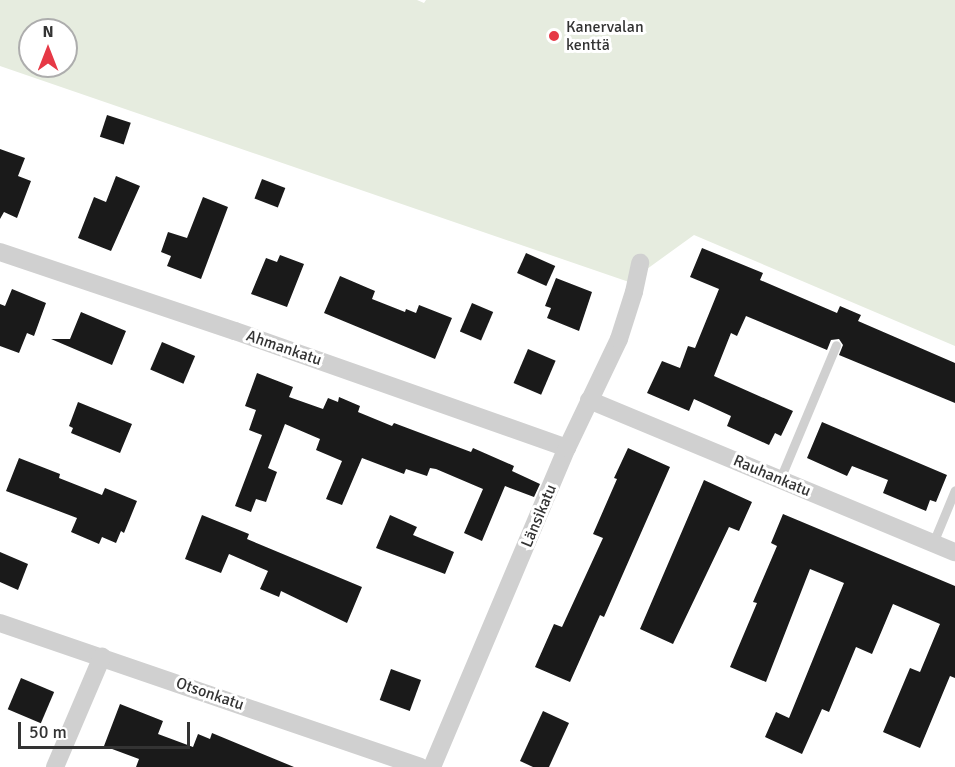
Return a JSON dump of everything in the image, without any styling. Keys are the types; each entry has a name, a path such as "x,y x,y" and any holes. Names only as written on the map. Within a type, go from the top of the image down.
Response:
{"street":[{"name":"Ahmankatu","path":"0,252 235,331 567,448"},
{"name":"Länsikatu","path":"432,767 567,448 623,327 640,263"},
{"name":"Rauhankatu","path":"589,400 955,552"},
{"name":"Otsonkatu","path":"0,623 420,767"},
{"path":"55,767 102,657"}],"lane":[{"path":"780,479 836,345"},
{"path":"933,543 955,489"}],"shaded area":[{"path":"0,0 417,0 424,3 426,0 955,0 955,346 694,235 629,282 35,78 78,78 78,18 18,18 18,72 0,66"}],"building":[{"path":"107,115 131,123 124,145 100,137"},
{"path":"0,149 25,158 18,176 31,181 17,218 4,212 0,219"},
{"path":"116,176 140,186 111,251 78,238 94,197 106,202"},
{"path":"262,179 285,188 278,208 254,199"},
{"path":"203,197 228,207 201,279 167,266 171,256 161,252 168,232 187,238"},
{"path":"702,248 763,273 760,280 837,313 840,306 861,315 858,321 955,363 955,403 839,355 843,345 839,339 831,340 827,350 746,316 737,336 731,333 714,376 793,411 781,436 775,433 769,445 727,426 731,416 694,399 689,411 647,393 662,361 680,368 688,346 695,348 719,289 690,277"},
{"path":"526,253 555,266 546,286 517,273"},
{"path":"280,255 304,264 287,307 251,294 266,258 277,262"},
{"path":"340,276 375,291 372,299 405,312 406,309 416,313 419,305 452,318 435,359 324,313"},
{"path":"556,278 592,292 579,331 547,318 551,308 545,306"},
{"path":"12,289 46,303 34,336 27,333 19,353 0,346 0,304 5,306"},
{"path":"472,303 493,312 481,341 460,332"},
{"path":"81,312 126,331 112,365 51,339 70,339"},
{"path":"162,342 195,356 183,384 150,370"},
{"path":"528,349 556,361 541,395 514,383"},
{"path":"257,373 293,387 289,397 323,409 328,398 338,402 339,397 360,406 358,412 392,426 394,423 471,452 473,448 514,466 512,471 540,484 534,497 505,486 482,541 464,533 483,489 436,469 430,468 427,476 406,469 404,474 362,458 342,505 326,499 342,461 316,450 320,439 285,424 268,468 277,472 266,502 256,499 251,512 235,506 262,435 249,430 256,410 245,406"},
{"path":"78,402 132,424 120,453 71,433 73,428 69,426"},
{"path":"822,422 947,475 936,502 930,500 926,511 883,493 888,480 852,466 847,476 807,458"},
{"path":"628,448 670,467 604,617 600,615 570,682 535,667 554,624 562,627 603,538 593,534"},
{"path":"19,458 60,474 59,478 102,495 105,488 137,501 124,533 121,531 116,543 102,537 99,544 71,532 77,518 6,491"},
{"path":"704,480 752,502 739,531 729,527 673,644 640,629"},
{"path":"783,514 955,586 955,678 950,676 920,748 883,732 910,668 920,672 940,624 893,604 872,654 856,647 829,712 822,709 802,754 765,737 776,712 789,718 844,583 810,569 766,682 730,667 757,603 753,602 777,546 771,543"},
{"path":"202,515 249,534 247,539 362,587 347,623 281,591 279,597 260,589 268,571 229,554 221,573 185,559"},
{"path":"390,515 417,527 413,535 454,552 445,574 376,548"},
{"path":"0,552 28,564 18,590 0,582"},
{"path":"391,669 421,680 410,711 380,700"},
{"path":"21,678 54,692 41,723 8,709"},
{"path":"120,704 163,721 158,734 193,747 198,734 210,739 212,733 294,767 136,767 139,759 104,746"},
{"path":"543,711 569,723 549,767 533,767 520,761"}],"place":[{"name":"Kanervalan kenttä","path":"554,36"}]}
